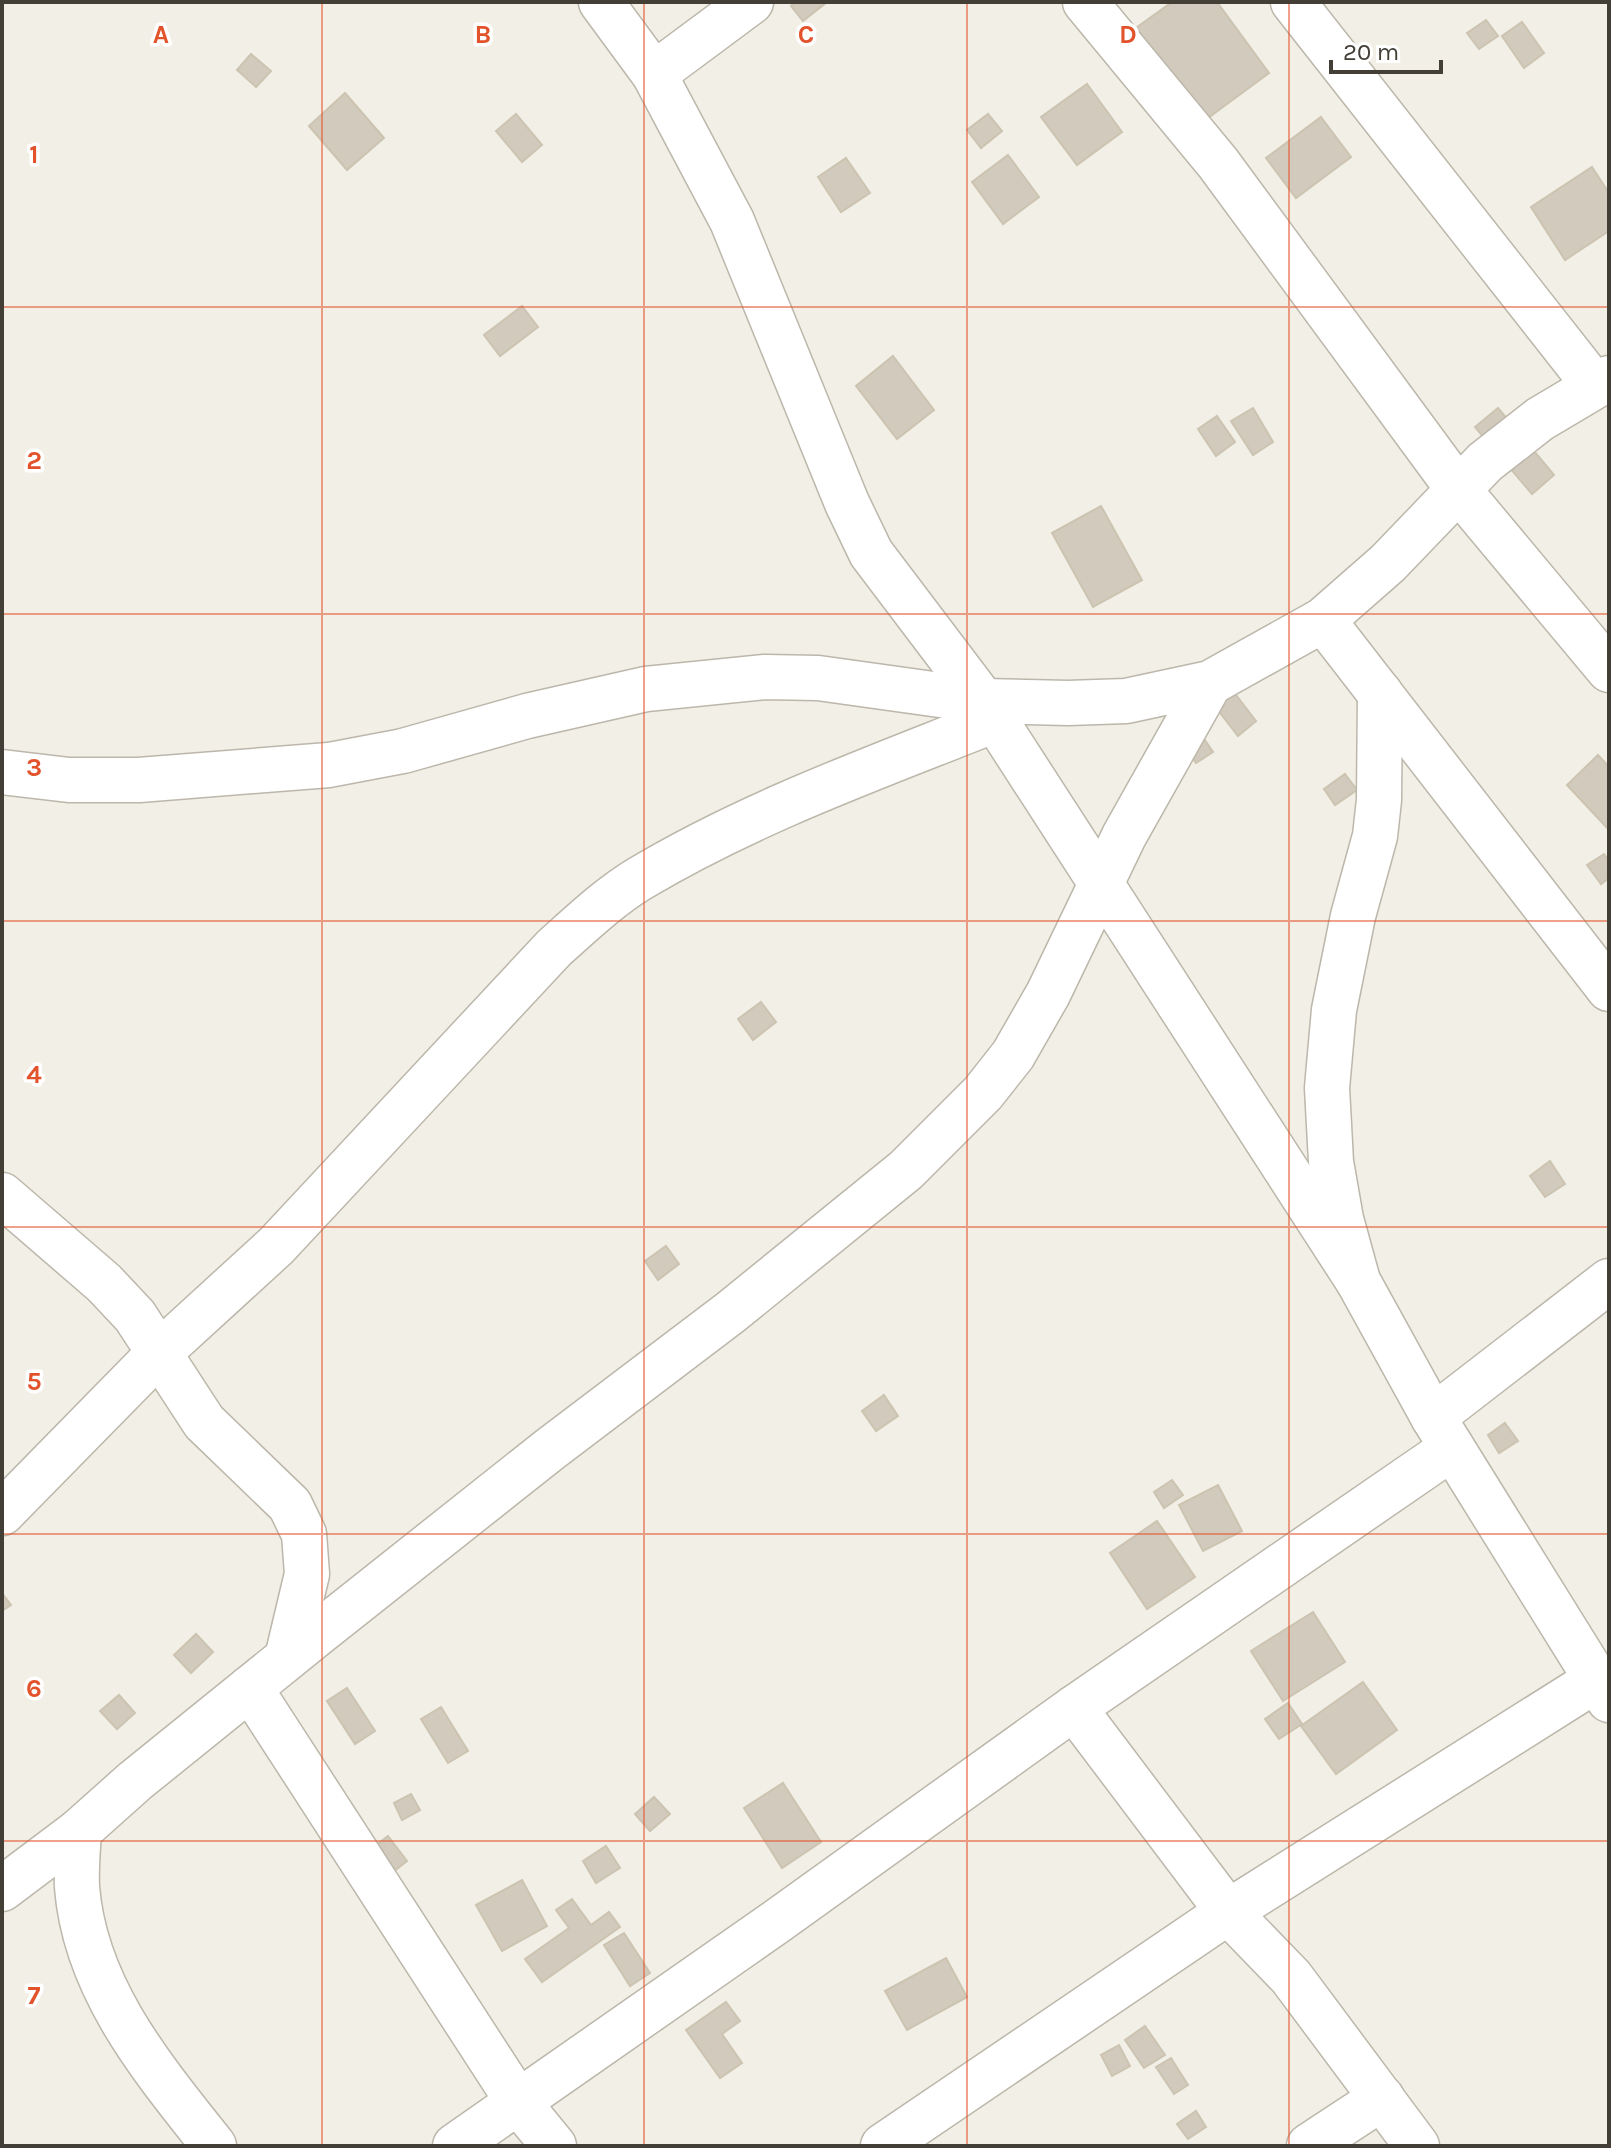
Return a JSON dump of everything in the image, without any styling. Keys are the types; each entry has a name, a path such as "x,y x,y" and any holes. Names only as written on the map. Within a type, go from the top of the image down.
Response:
{"street":[{"path":"601,2 654,74 732,221 847,503 871,553 989,710 1358,1281 1443,1432 1602,1690 1228,1912 883,2146"},
{"path":"654,74 751,2"},
{"path":"1085,2 1218,163 1458,489 1609,670"},
{"path":"2,772 69,780 139,780 329,765 403,751 527,716 646,689 765,677 818,678 989,710 1126,701 1210,683 1323,620 1388,563 1485,462 1540,419 1602,382 1293,2"},
{"path":"1323,620 1609,989"},
{"path":"2,1889 79,1831 135,1781 287,1658 561,1441 731,1312 906,1170 983,1093 1013,1055 1048,994 1124,836 1210,683"},
{"path":"1358,1281 1341,1219 1331,1162 1327,1088 1334,1010 1353,916 1375,836 1379,800 1380,693"},
{"path":"2,1513 159,1353 276,1246 554,948 596,910 638,880 744,823 989,710"},
{"path":"2,1195 104,1283 135,1316 204,1422 290,1505 304,1534 307,1574 287,1658"},
{"path":"455,2146 776,1922 1074,1708 1443,1432 1609,1281"},
{"path":"250,1688 518,2102 554,2146"},
{"path":"1074,1708 1228,1912 1291,1977 1417,2146"},
{"path":"79,1831 77,1886 83,1923 107,1995 148,2063 214,2146"},
{"path":"1309,2146 1382,2098"}],"building":[{"path":"796,2 827,2 803,21 791,6"},
{"path":"1172,2 1217,2 1269,73 1197,126 1129,33"},
{"path":"1486,20 1498,36 1479,49 1467,33"},
{"path":"1522,22 1544,53 1524,68 1502,36"},
{"path":"251,54 271,71 256,87 237,70"},
{"path":"1087,84 1122,132 1077,165 1041,117"},
{"path":"345,93 384,138 347,170 309,126"},
{"path":"516,114 542,145 522,162 496,131"},
{"path":"988,114 1002,131 981,148 967,130"},
{"path":"1321,117 1351,157 1296,198 1266,158"},
{"path":"1008,155 1039,197 1003,224 972,182"},
{"path":"846,158 870,193 841,212 818,177"},
{"path":"1592,167 1609,193 1609,231 1565,260 1531,207"},
{"path":"522,306 538,327 500,356 484,335"},
{"path":"893,356 934,410 897,439 856,386"},
{"path":"1253,408 1273,442 1253,455 1231,421"},
{"path":"1498,408 1554,475 1532,494 1475,427"},
{"path":"1217,416 1235,442 1216,456 1198,429"},
{"path":"1101,506 1142,580 1093,607 1052,533"},
{"path":"1223,678 1256,721 1238,736 1204,692"},
{"path":"1185,711 1213,752 1196,763 1168,723"},
{"path":"1598,755 1609,767 1609,830 1567,785"},
{"path":"1345,774 1357,790 1335,805 1324,789"},
{"path":"1604,854 1609,861 1609,878 1601,884 1587,865"},
{"path":"761,1002 776,1022 753,1040 738,1019"},
{"path":"1550,1161 1565,1184 1545,1197 1530,1176"},
{"path":"666,1246 679,1264 658,1280 645,1261"},
{"path":"884,1395 898,1416 876,1431 862,1411"},
{"path":"1505,1423 1518,1441 1499,1453 1488,1435"},
{"path":"1172,1480 1183,1495 1164,1508 1154,1492"},
{"path":"1218,1485 1242,1531 1203,1551 1179,1505"},
{"path":"1157,1521 1195,1577 1147,1609 1110,1553"},
{"path":"2,1593 11,1605 2,1611"},
{"path":"1313,1612 1345,1662 1283,1701 1251,1651"},
{"path":"196,1634 213,1652 191,1673 174,1655"},
{"path":"1363,1682 1397,1730 1336,1774 1301,1726"},
{"path":"347,1688 375,1731 355,1744 327,1701"},
{"path":"119,1695 135,1713 117,1729 100,1711"},
{"path":"1288,1703 1302,1724 1279,1739 1265,1719"},
{"path":"441,1707 468,1751 448,1763 421,1719"},
{"path":"783,1783 821,1842 782,1868 744,1808"},
{"path":"411,1794 420,1810 402,1820 394,1803"},
{"path":"654,1797 670,1814 650,1831 635,1814"},
{"path":"388,1836 407,1861 389,1875 370,1850"},
{"path":"606,1846 620,1868 596,1883 583,1861"},
{"path":"522,1880 547,1926 502,1951 476,1905"},
{"path":"572,1899 591,1925 609,1912 620,1927 542,1982 525,1959 569,1928 556,1910"},
{"path":"624,1933 650,1973 630,1986 604,1945"},
{"path":"946,1958 967,1997 907,2030 885,1991"},
{"path":"726,2002 740,2021 722,2034 742,2063 720,2078 686,2030"},
{"path":"1145,2026 1165,2055 1144,2068 1125,2040"},
{"path":"1119,2045 1130,2066 1112,2076 1101,2055"},
{"path":"1171,2058 1188,2085 1174,2094 1156,2067"},
{"path":"1196,2111 1206,2127 1188,2139 1177,2124"}]}
